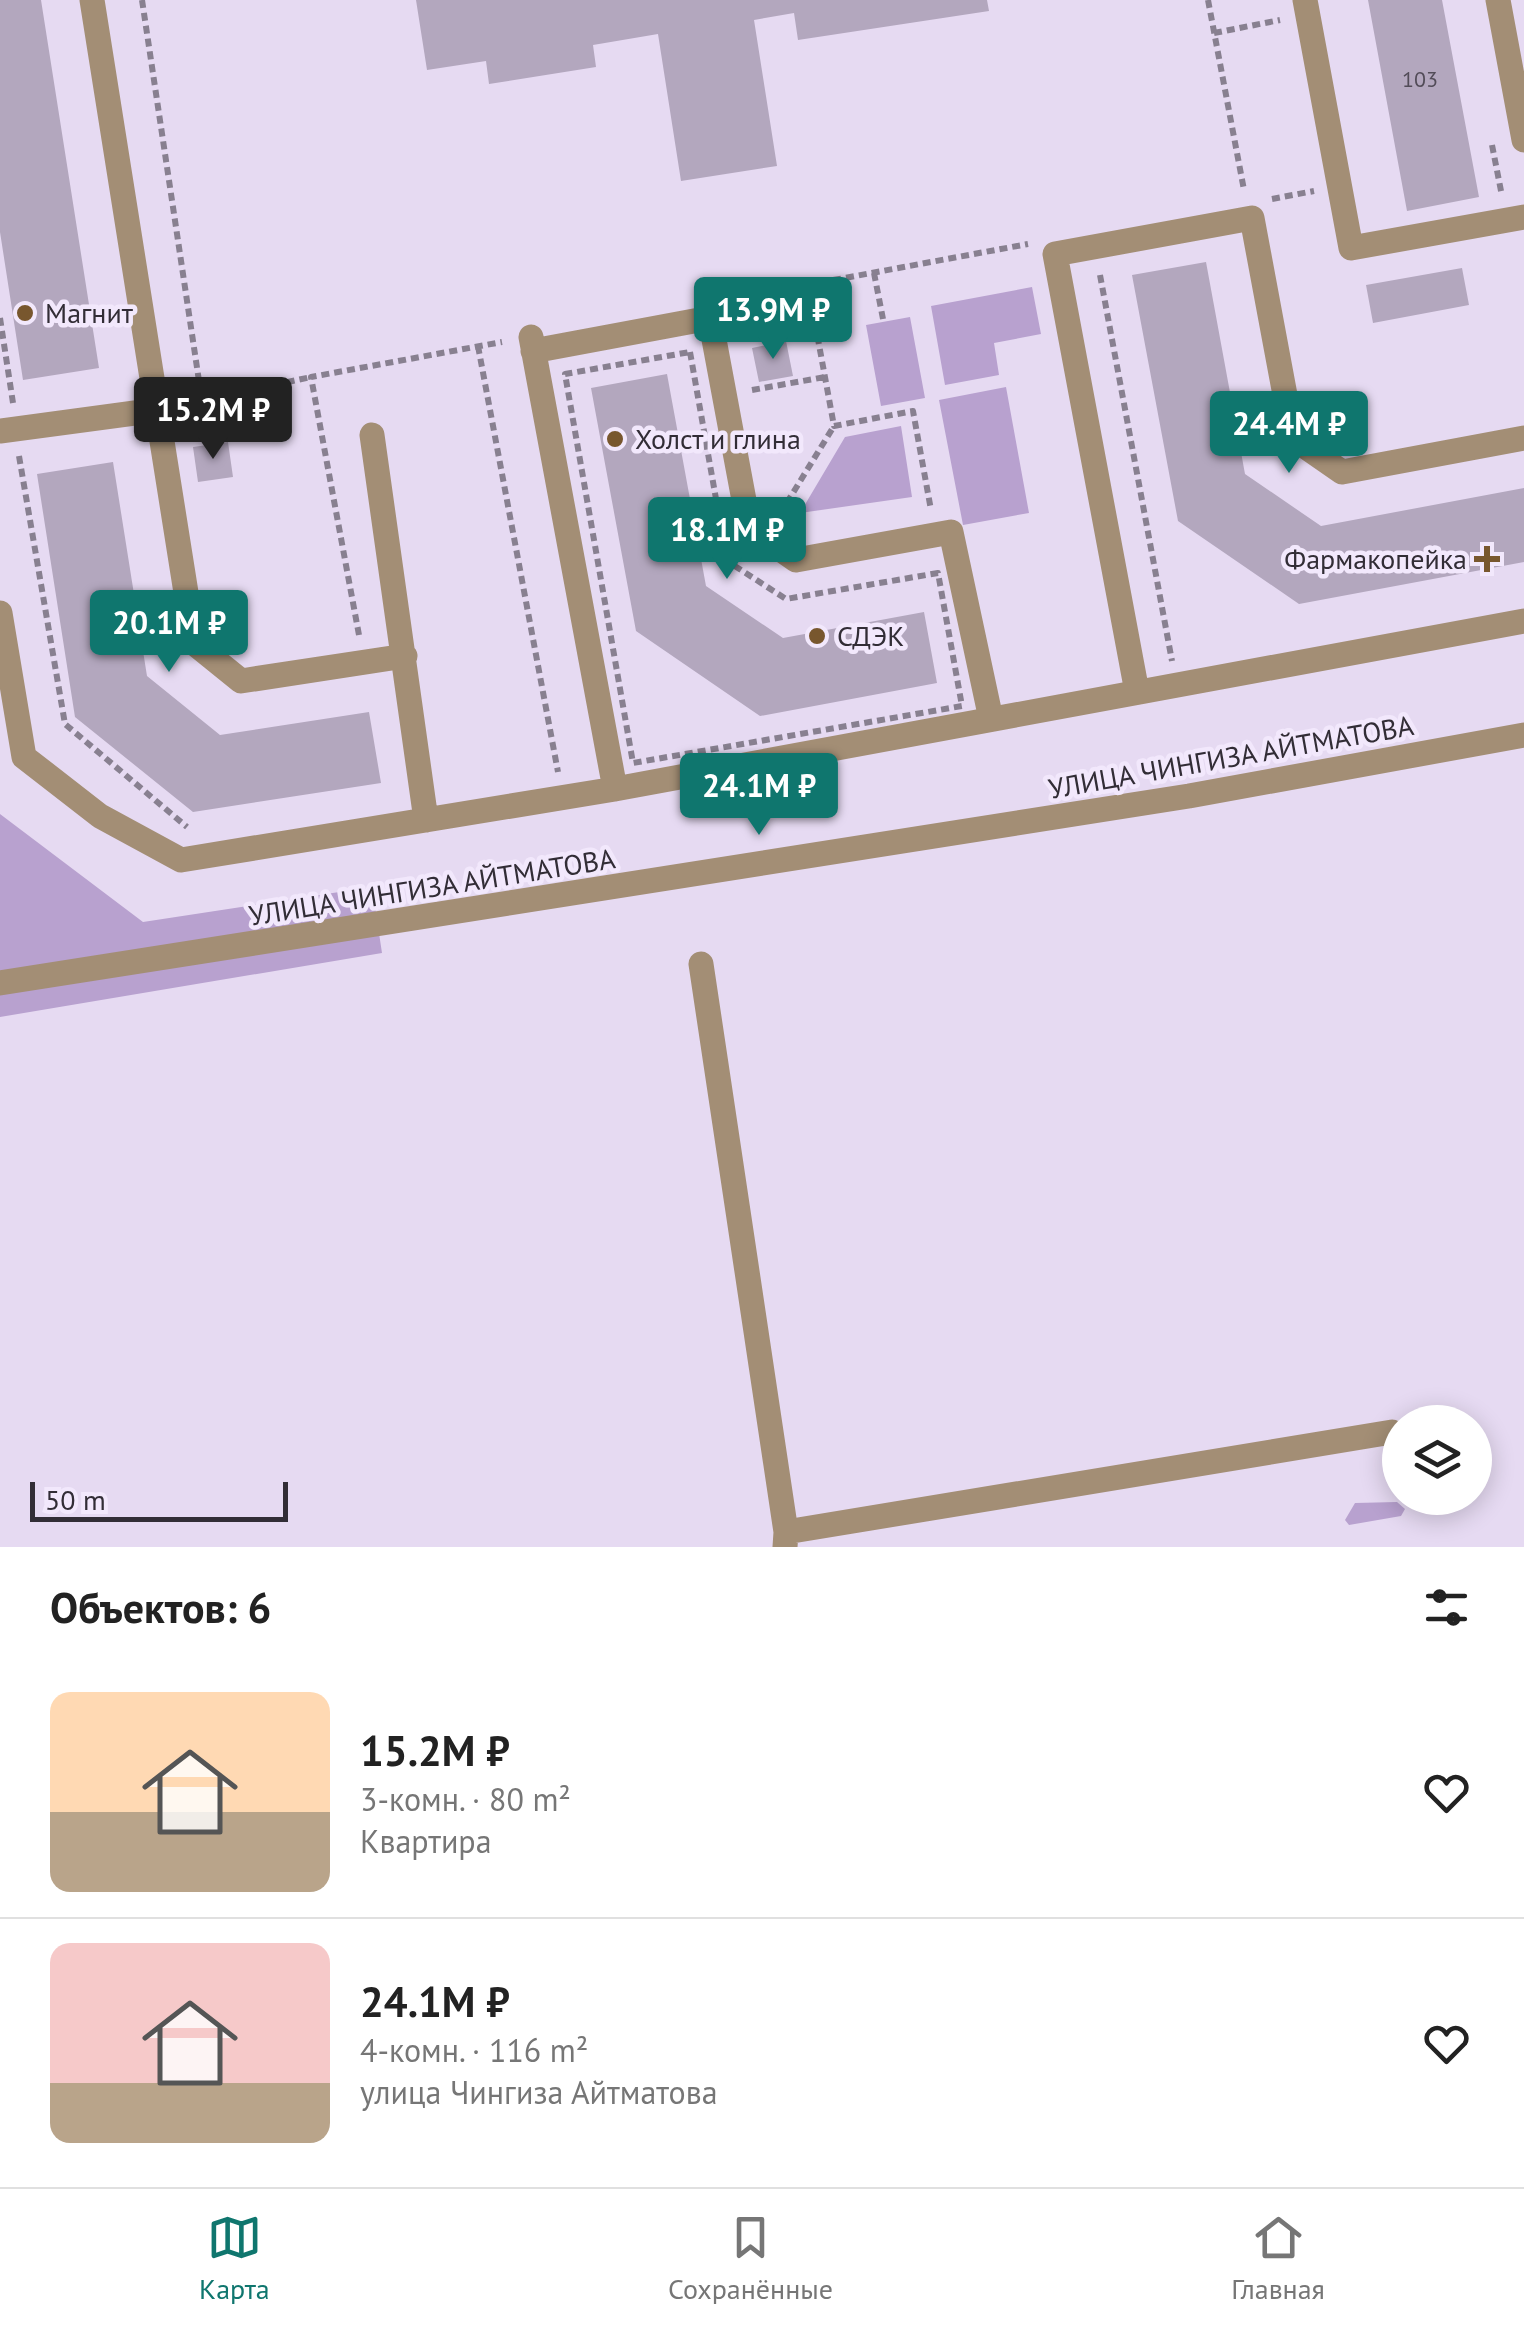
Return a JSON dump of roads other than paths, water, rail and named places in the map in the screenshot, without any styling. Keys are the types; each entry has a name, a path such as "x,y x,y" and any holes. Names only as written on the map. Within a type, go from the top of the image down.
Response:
{"street":[{"path":"92,0 194,643 241,681 405,656"},
{"path":"1498,0 1524,140"},
{"path":"1306,8 1351,248 1513,210"},
{"path":"1137,692 1055,254 1252,218 1292,438 1342,472 1524,438"},
{"path":"615,789 532,344 710,318 749,527 796,560 950,532 991,719"},
{"path":"0,431 157,410"},
{"path":"372,435 426,820"},
{"path":"0,614 24,757 100,816 181,860 615,789 1524,621"},
{"name":"УЛИЦА ЧИНГИЗА АЙТМАТОВА","path":"0,983 1190,796 1524,735"},
{"path":"701,964 786,1540 1382,1434"}],"place":[{"name":"Магнит","path":"25,313"},
{"name":"Холст и глина","path":"615,439"},
{"name":"Фармакопейка","path":"1487,559"},
{"name":"СДЭК","path":"817,636"}]}
